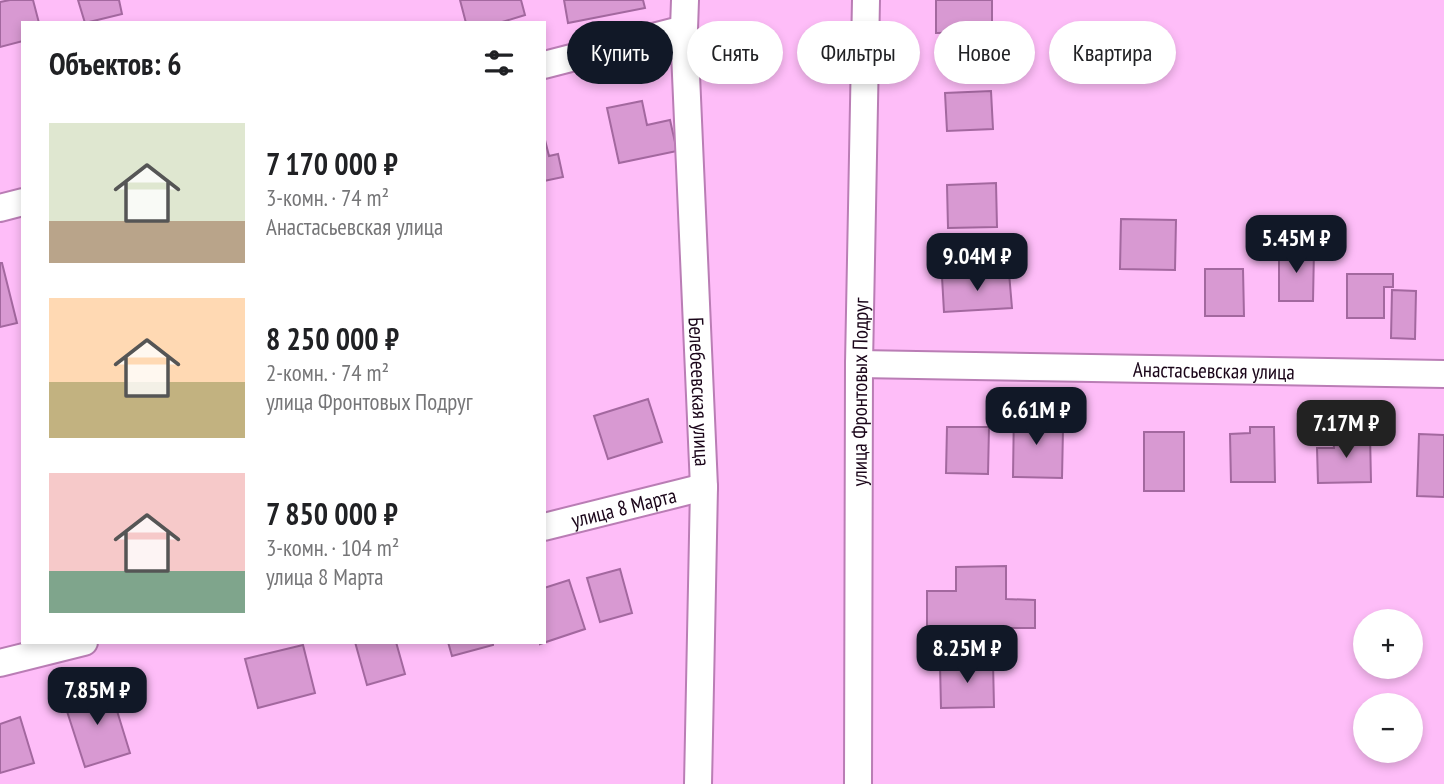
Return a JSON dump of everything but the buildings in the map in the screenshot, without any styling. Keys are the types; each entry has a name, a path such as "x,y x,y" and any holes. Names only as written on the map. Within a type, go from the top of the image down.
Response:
{"street":[{"name":"Белебеевская улица","path":"685,0 684,29 704,488 698,784"},
{"name":"улица Фронтовых Подруг","path":"858,784 859,364 866,0"},
{"path":"546,64 684,29"},
{"path":"0,208 21,203"},
{"name":"Анастасьевская улица","path":"859,364 1444,374"},
{"name":"улица 8 Марта","path":"546,527 704,488"},
{"path":"0,663 76,644"}]}
